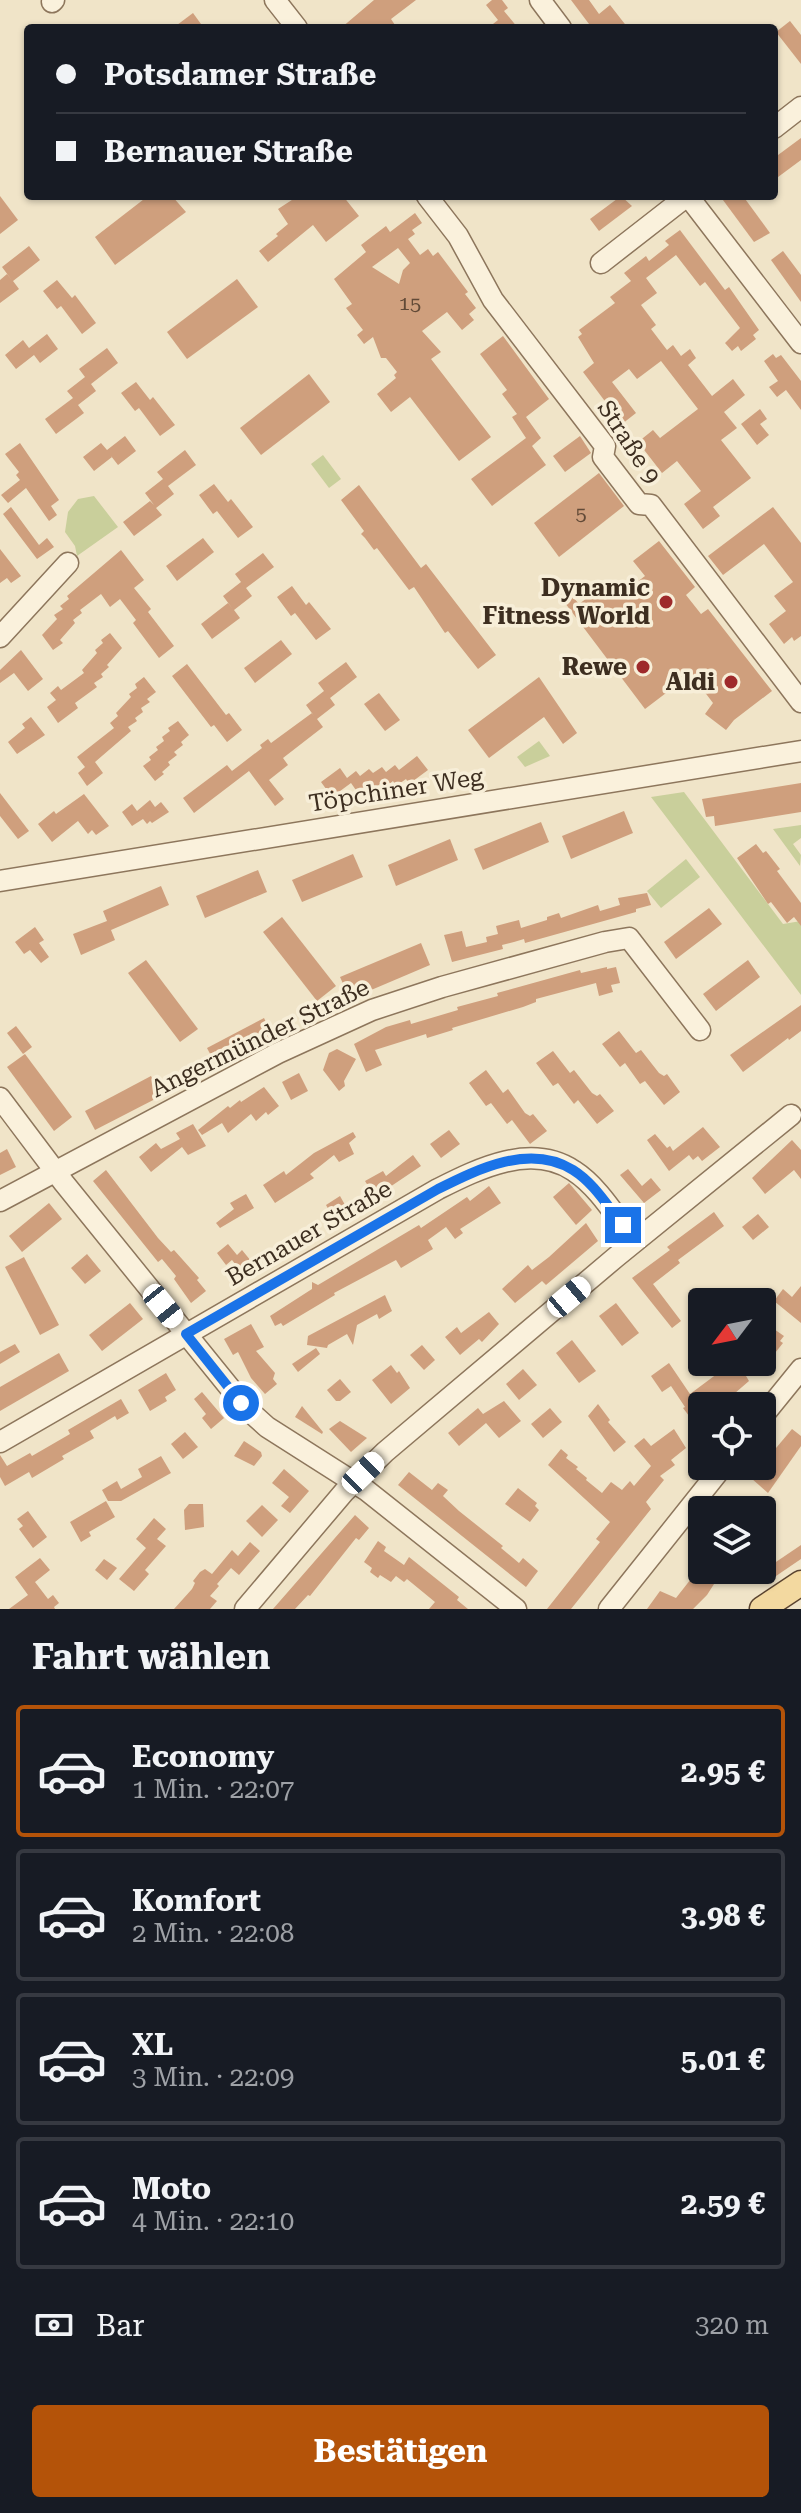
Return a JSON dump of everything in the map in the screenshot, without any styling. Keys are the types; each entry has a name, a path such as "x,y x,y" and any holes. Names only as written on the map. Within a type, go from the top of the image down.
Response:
{"main road":[{"path":"762,1609 801,1583"}],"street":[{"path":"275,0 294,24"},
{"path":"540,0 558,24"},
{"path":"778,125 801,107"},
{"name":"Straße 9","path":"430,200 458,236 493,300 605,446 603,457 639,504 651,505 801,702"},
{"path":"601,263 683,200"},
{"path":"691,200 801,343"},
{"path":"0,637 68,563"},
{"name":"Töpchiner Weg","path":"0,881 801,751"},
{"name":"Angermünder Straße","path":"0,1201 278,1053 372,1010 442,987 605,942 629,938 700,1030"},
{"path":"0,1098 55,1172 258,1420 354,1482 516,1609"},
{"path":"245,1609 354,1482 385,1452 635,1241 791,1115"},
{"name":"Bernauer Straße","path":"0,1442 438,1189 503,1161 538,1160 574,1171 601,1197 635,1241"},
{"path":"776,1400 801,1369"},
{"path":"609,1609 712,1480"}],"green space":[{"path":"323,455 341,479 329,488 311,464"},
{"path":"94,496 118,527 77,556 75,546 65,532 68,512 78,499"},
{"path":"539,741 550,756 525,767 517,757"},
{"path":"684,792 783,924 801,921 801,995 651,797"},
{"path":"801,825 801,838 793,844 801,855 800,866 773,829"},
{"path":"686,859 700,877 661,908 647,891"}],"building":[{"path":"374,0 416,0 391,19 394,24 346,24"},
{"path":"492,0 502,0 508,8 504,11 515,24 493,24 498,20 486,5"},
{"path":"571,0 589,0 599,14 610,5 625,24 589,24"},
{"path":"193,13 201,24 178,24"},
{"path":"790,21 801,35 801,64 778,35 778,30"},
{"path":"801,138 801,160 778,177 778,155"},
{"path":"0,196 18,220 0,234"},
{"path":"143,200 176,200 186,212 115,265 95,237"},
{"path":"292,200 346,200 359,216 326,242 313,225 268,262 259,251 288,224 278,209"},
{"path":"616,200 625,200 632,206 599,231 590,219"},
{"path":"723,200 746,200 770,233 754,242"},
{"path":"415,213 422,223 412,230 415,234 408,239 420,255 428,249 433,256 438,252 476,308 469,314 474,320 462,330 447,312 422,331 441,352 431,359 491,437 459,461 410,397 391,412 377,394 396,378 394,375 397,372 386,358 381,358 373,337 364,344 357,335 363,330 346,308 352,304 334,279 366,252 361,245 386,226 390,232","holes":["398,248 410,263 403,270 399,284 372,267"]},
{"path":"680,230 725,290 729,287 759,330 753,335 756,339 741,351 738,346 732,351 725,343 740,328 705,282 700,286 676,255 646,278 657,293 641,305 656,325 651,329 667,350 673,345 681,356 690,349 696,358 688,365 712,396 733,379 745,395 724,412 737,428 721,440 751,478 713,507 720,516 703,529 684,504 701,491 677,461 662,473 638,442 653,430 660,438 698,409 661,361 637,379 629,369 612,382 636,413 622,424 583,372 594,363 578,337 582,334 579,330 615,303 610,297 631,281 624,273 646,256 649,261 669,245 665,241"},
{"path":"29,246 40,260 13,281 19,289 0,303 0,280 7,274 11,279 2,267"},
{"path":"783,251 801,275 801,302 771,260"},
{"path":"237,279 258,307 187,359 167,332"},
{"path":"57,280 72,298 75,295 96,323 82,334 61,306 57,309 43,291"},
{"path":"47,334 58,349 40,363 34,355 16,369 5,355 23,340 29,348"},
{"path":"503,336 549,399 526,417 541,438 532,446 546,465 492,506 471,479 526,438 512,417 517,414 502,394 507,390 480,354"},
{"path":"107,348 118,363 91,384 96,391 78,405 84,413 56,434 45,419 73,398 67,391 85,377 79,369"},
{"path":"773,354 776,358 781,355 801,381 801,410 786,390 777,397 769,387 778,381 764,361"},
{"path":"309,374 330,402 261,455 240,428"},
{"path":"136,382 150,400 153,397 175,425 160,436 139,408 135,411 121,393"},
{"path":"760,409 767,419 760,424 769,435 757,445 741,424"},
{"path":"125,436 136,451 118,465 112,457 94,471 83,457 101,443 107,450"},
{"path":"580,436 591,453 565,472 553,456"},
{"path":"20,443 59,500 51,506 57,515 49,521 26,488 8,503 1,495 20,480 16,475 19,472 5,454"},
{"path":"185,450 196,465 168,486 174,494 156,508 162,515 134,536 123,522 150,501 154,505 145,493 163,479 157,472"},
{"path":"599,473 624,506 559,557 534,523"},
{"path":"214,484 228,502 231,499 253,527 238,538 217,511 213,514 199,495"},
{"path":"359,485 421,568 426,564 496,655 478,669 448,631 445,633 414,587 409,590 377,548 374,550 361,534 364,531 341,500"},
{"path":"11,507 39,545 47,538 54,547 37,559 3,514"},
{"path":"773,507 801,543 801,636 794,641 792,637 784,644 769,624 786,611 774,596 793,582 764,544 723,575 708,556"},
{"path":"203,538 214,552 177,581 166,566"},
{"path":"659,541 695,587 686,595 701,614 708,609 772,691 734,720 726,730 705,714 713,703 691,674 645,709 565,603 573,597 579,604 603,586 608,593 615,588 620,595 645,576 633,561"},
{"path":"0,549 21,576 11,583 7,578 0,583"},
{"path":"121,550 144,580 134,588 174,646 159,658 120,599 110,607 101,594 80,610 82,613 73,620 75,623 60,640 63,643 53,650 42,635 57,619 54,615 63,609 60,606 69,599 67,596"},
{"path":"263,553 274,567 246,588 252,596 234,610 240,618 212,639 201,624 228,603 232,608 223,596 241,582 235,574"},
{"path":"292,586 331,629 316,640 295,613 291,616 277,597"},
{"path":"110,633 122,648 101,674 103,677 94,683 97,687 75,703 78,708 58,723 47,707 56,700 50,693 58,686 61,690 84,673 82,670 103,643 101,640"},
{"path":"281,640 292,654 255,683 244,668"},
{"path":"21,650 43,679 28,691 14,673 0,683 0,670"},
{"path":"346,662 357,677 330,698 335,705 317,719 323,727 283,758 288,765 269,780 284,799 275,806 249,771 194,813 183,798 227,765 232,771 262,748 260,745 268,739 271,743 312,713 306,705 324,691 318,683"},
{"path":"187,664 226,715 229,713 242,730 227,742 214,725 211,727 172,676"},
{"path":"144,677 156,692 147,699 150,702 141,708 143,712 135,718 137,721 128,727 131,731 95,762 103,773 87,786 78,773 85,767 77,757 114,728 110,723 131,697 129,694 137,688 135,684"},
{"path":"539,677 577,733 563,744 544,717 489,758 468,730"},
{"path":"379,693 400,720 385,731 364,704"},
{"path":"31,717 45,735 17,754 8,742 25,728 22,724"},
{"path":"178,721 189,735 174,752 177,755 168,762 170,765 162,772 164,774 155,781 143,766 164,741 162,737 170,731 168,728"},
{"path":"417,756 428,770 409,784 406,779 396,786 393,781 384,788 380,784 371,791 367,786 358,793 351,783 332,797 321,782 340,768 347,778 356,771 360,776 369,769 373,773 382,767 386,772 395,765 399,770"},
{"path":"801,783 801,812 715,826 714,816 706,817 702,799"},
{"path":"0,793 29,831 18,839 0,816"},
{"path":"84,794 109,826 96,835 92,830 88,834 78,821 52,842 38,824"},
{"path":"150,800 155,807 161,802 169,812 152,823 147,824 143,819 132,826 122,812 132,804 137,811"},
{"path":"624,811 633,833 571,859 562,836"},
{"path":"541,822 549,842 483,870 474,849"},
{"path":"450,839 458,860 396,886 388,865"},
{"path":"756,844 780,869 777,871 801,903 801,926 794,917 787,923 771,902 768,904 737,858"},
{"path":"353,854 363,877 302,902 292,880"},
{"path":"258,870 267,892 205,918 196,896"},
{"path":"161,886 169,905 111,930 115,940 81,955 73,934 107,921 103,911"},
{"path":"647,893 651,905 636,909 636,912 525,943 524,939 502,945 503,949 452,962 444,935 462,931 466,947 487,942 486,937 498,934 496,926 519,920 521,928 559,913 561,918 598,905 600,911 620,905 618,898"},
{"path":"709,908 722,924 676,959 664,942"},
{"path":"282,917 336,986 317,1001 263,932"},
{"path":"35,927 44,940 39,943 49,957 41,963 30,950 24,954 15,942"},
{"path":"421,943 430,965 350,999 340,977"},
{"path":"146,960 198,1029 180,1042 128,973"},
{"path":"748,960 760,977 716,1011 703,994"},
{"path":"616,967 620,983 611,985 613,992 599,996 596,983 536,999 536,1002 523,1007 427,1038 426,1034 375,1050 382,1065 366,1072 354,1044 386,1027 410,1020 411,1024 458,1010 457,1007 498,996 497,993 580,970 581,973"},
{"path":"801,1005 801,1031 743,1072 730,1055"},
{"path":"264,1018 273,1037 217,1067 207,1048"},
{"path":"16,1026 32,1047 23,1054 7,1033"},
{"path":"619,1031 636,1053 641,1050 659,1073 667,1074 680,1092 664,1105 645,1081 640,1084 625,1063 620,1067 602,1044"},
{"path":"337,1049 356,1059 344,1081 345,1086 339,1091 323,1070 329,1053"},
{"path":"553,1051 570,1073 574,1070 592,1093 600,1094 614,1111 597,1124 578,1100 574,1104 558,1083 553,1086 536,1063"},
{"path":"25,1054 72,1117 54,1131 7,1067"},
{"path":"486,1070 503,1093 508,1089 525,1113 533,1114 547,1131 530,1144 512,1120 507,1124 491,1103 486,1106 469,1083"},
{"path":"299,1073 308,1091 291,1100 282,1082"},
{"path":"151,1076 161,1096 95,1130 85,1111"},
{"path":"264,1087 279,1106 268,1115 266,1112 256,1121 251,1114 228,1133 222,1123 202,1135 198,1130 228,1106 230,1108"},
{"path":"193,1124 206,1146 188,1155 182,1147 151,1172 139,1157 156,1143 161,1149 180,1139 176,1133"},
{"path":"703,1127 720,1147 702,1161 698,1156 693,1160 689,1155 669,1171 647,1140 655,1134 673,1151"},
{"path":"449,1130 460,1144 441,1158 430,1144"},
{"path":"353,1132 356,1137 349,1143 354,1154 339,1162 334,1155 310,1174 314,1178 275,1203 263,1185 284,1171 286,1175 314,1153"},
{"path":"792,1140 801,1150 801,1179 794,1170 765,1194 752,1178"},
{"path":"7,1149 16,1167 0,1175 0,1153"},
{"path":"413,1155 421,1166 375,1197 365,1181 383,1171 386,1176"},
{"path":"628,1169 642,1186 651,1178 661,1190 644,1203 620,1175"},
{"path":"106,1170 158,1238 171,1252 174,1250 199,1278 197,1280 206,1291 191,1303 174,1279 176,1276 162,1259 158,1262 93,1181"},
{"path":"569,1183 592,1210 576,1225 553,1197"},
{"path":"489,1186 501,1203 460,1229 463,1233 455,1239 446,1227 428,1240 433,1249 401,1268 396,1260 334,1293 283,1326 281,1323 275,1326 270,1316 312,1289 312,1282 318,1285 419,1225 421,1228 467,1197 470,1201"},
{"path":"246,1194 254,1208 220,1228 216,1223 234,1209 230,1203"},
{"path":"340,1196 349,1212 335,1221 326,1205"},
{"path":"49,1203 62,1219 22,1252 9,1236"},
{"path":"714,1212 724,1226 678,1260 680,1263 653,1284 681,1321 672,1328 632,1278"},
{"path":"758,1214 769,1227 753,1240 742,1227"},
{"path":"586,1223 598,1241 546,1285 542,1281 515,1303 502,1289 528,1265 532,1270 549,1257"},
{"path":"228,1244 237,1255 242,1250 251,1261 240,1270 232,1260 226,1265 217,1253"},
{"path":"87,1254 101,1271 85,1284 71,1268"},
{"path":"24,1257 59,1325 40,1335 5,1267"},
{"path":"801,1286 801,1323 776,1303 783,1289 792,1297"},
{"path":"385,1295 392,1311 379,1319 377,1314 357,1325 353,1345 347,1334 327,1348 307,1345 308,1336"},
{"path":"130,1303 143,1319 102,1351 89,1335"},
{"path":"616,1303 639,1333 622,1346 599,1316"},
{"path":"489,1312 499,1324 482,1342 479,1339 460,1355 445,1337 457,1327 461,1333"},
{"path":"251,1324 264,1347 256,1351 275,1373 273,1379 277,1384 265,1394 251,1378 238,1352 233,1355 224,1339"},
{"path":"776,1330 784,1336 780,1341 783,1343 776,1352"},
{"path":"572,1340 596,1371 579,1383 556,1353"},
{"path":"15,1344 20,1352 0,1364 0,1352"},
{"path":"422,1345 435,1360 424,1370 410,1355"},
{"path":"316,1348 320,1354 298,1372 292,1364"},
{"path":"59,1353 69,1371 0,1411 0,1387"},
{"path":"669,1363 689,1392 688,1415 671,1386 662,1392 651,1376"},
{"path":"391,1365 410,1388 391,1404 372,1380"},
{"path":"523,1369 537,1385 519,1400 506,1384"},
{"path":"166,1373 176,1390 165,1397 167,1401 150,1411 138,1390"},
{"path":"714,1376 746,1376 749,1381 736,1392 693,1392"},
{"path":"340,1379 351,1392 336,1401 327,1390"},
{"path":"202,1392 224,1418 211,1429 202,1418 206,1414 194,1399"},
{"path":"121,1399 129,1413 117,1420 115,1416 90,1431 94,1438 32,1478 29,1472 5,1486 0,1477 0,1455 7,1466 30,1453 32,1456 70,1434 68,1430"},
{"path":"504,1401 521,1421 499,1438 486,1423 459,1446 448,1433 478,1408 483,1414"},
{"path":"598,1404 610,1420 608,1422 626,1442 614,1452 588,1416"},
{"path":"302,1406 323,1432 322,1434 295,1417"},
{"path":"550,1408 562,1422 543,1438 531,1424"},
{"path":"340,1421 367,1438 351,1452 329,1429"},
{"path":"674,1429 686,1448 671,1460 675,1465 660,1476 664,1480 646,1502 651,1509 571,1609 547,1609 600,1542 596,1539 610,1522 548,1465 561,1449 586,1480 602,1493 611,1482 622,1490 630,1481 634,1486 651,1466 634,1446 644,1438 651,1446"},
{"path":"792,1429 801,1436 801,1446 768,1493 753,1480 776,1480 776,1448"},
{"path":"185,1432 198,1447 183,1459 171,1444"},
{"path":"244,1441 261,1452 262,1456 254,1466 234,1456"},
{"path":"161,1456 171,1473 121,1501 108,1501 102,1490 117,1481 121,1489 142,1477 138,1469"},
{"path":"284,1469 309,1491 290,1513 281,1506 289,1497 272,1483"},
{"path":"409,1472 432,1490 438,1483 448,1490 443,1496 459,1511 519,1563 523,1558 538,1571 526,1587 398,1485"},
{"path":"518,1488 537,1503 535,1506 539,1510 530,1522 505,1504"},
{"path":"106,1501 115,1517 89,1532 91,1536 81,1542 70,1522"},
{"path":"189,1504 203,1504 204,1527 185,1530 184,1510"},
{"path":"262,1505 278,1520 262,1537 246,1521"},
{"path":"28,1511 47,1537 33,1548 19,1529 23,1526 17,1519"},
{"path":"355,1515 369,1528 359,1540 356,1538 310,1596 295,1609 273,1609"},
{"path":"154,1518 166,1529 157,1539 166,1546 145,1570 149,1574 134,1591 119,1579 146,1548 136,1539"},
{"path":"378,1541 386,1547 384,1551 404,1565 409,1557 459,1597 457,1600 468,1609 429,1609 435,1602 407,1579 404,1582 396,1576 391,1582 370,1572 372,1568 364,1562"},
{"path":"250,1542 260,1551 239,1575 231,1568 217,1584 219,1586 210,1596 217,1601 210,1609 174,1609 192,1589 193,1581 200,1572 205,1569 212,1574 232,1550 238,1556"},
{"path":"801,1545 801,1559 776,1576 776,1562"},
{"path":"40,1558 50,1570 35,1582 48,1599 53,1595 59,1603 55,1609 9,1609 28,1595 15,1577"},
{"path":"104,1559 117,1568 107,1580 95,1570"},
{"path":"688,1583 714,1584 693,1609 647,1609 660,1591 676,1598"}],"place":[{"name":"Dynamic Fitness World","path":"666,602"},
{"name":"Rewe","path":"643,667"},
{"name":"Aldi","path":"731,682"}],"route":[{"path":"241,1403 186,1334 471,1173 503,1161 555,1163 574,1171 585,1180 623,1225"}]}
